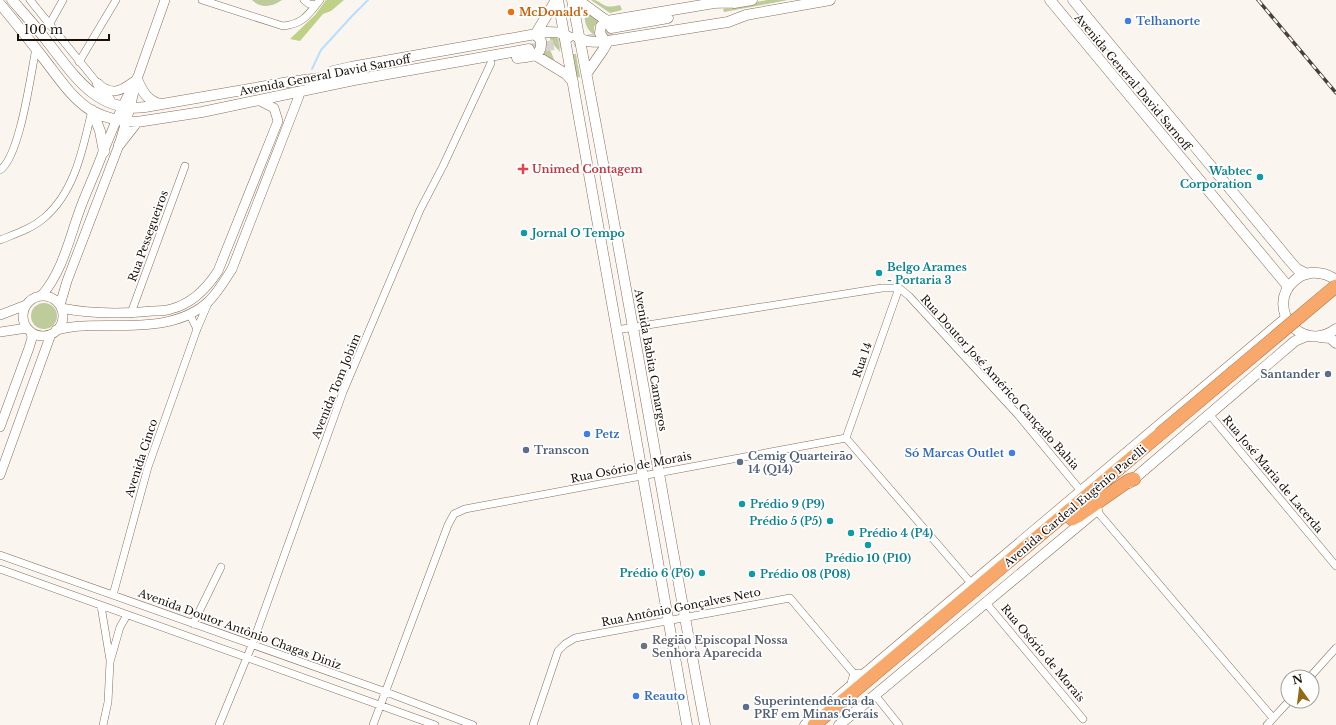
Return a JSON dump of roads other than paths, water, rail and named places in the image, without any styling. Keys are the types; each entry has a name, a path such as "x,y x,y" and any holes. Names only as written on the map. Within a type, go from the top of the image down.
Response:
{"highway":[{"name":"Avenida Cardeal Eugênio Pacelli","path":"826,725 1072,518 1335,280"},
{"name":"Avenida Cardeal Eugênio Pacelli","path":"814,725 1115,473 1163,437 1336,297"},
{"path":"1081,491 1115,473"},
{"path":"1072,518 1078,516 1128,480 1134,478"}],"main road":[{"path":"12,0 50,44 75,77 86,88 96,95 126,107"},
{"path":"557,0 573,82 687,725"},
{"path":"535,35 557,0"},
{"name":"Avenida Babita Camargos","path":"572,0 587,73 704,725"},
{"path":"578,0 610,31 728,22 746,15 830,0"},
{"path":"563,30 581,44 591,42 610,31 714,4 752,0"},
{"name":"Avenida General David Sarnoff","path":"1050,0 1286,284 1286,290"},
{"name":"Avenida General David Sarnoff","path":"1073,0 1217,175 1297,269 1307,274"},
{"name":"Avenida General David Sarnoff","path":"0,4 80,102 92,110 116,120 132,122 260,100 354,80 530,49"},
{"path":"289,82 351,66 563,30"},
{"path":"587,73 603,50 610,31"},
{"path":"276,97 284,98 299,96 491,63 530,49 540,50 540,39 535,35"},
{"path":"1099,59 1112,48"},
{"path":"530,49 566,74 573,82"},
{"name":"Avenida General David Sarnoff","path":"126,107 163,104 289,82 530,49"},
{"path":"137,79 147,97 152,101 163,104"},
{"path":"98,84 111,102"},
{"path":"92,110 100,131 104,152"},
{"path":"119,145 132,122"},
{"path":"1194,175 1208,164"},
{"path":"1205,188 1217,175"},
{"path":"1335,280 1324,274 1316,272 1298,277 1286,290 1283,309 1286,318 1294,329 1307,336 1330,334 1336,329"},
{"name":"Avenida Cardeal Eugênio Pacelli","path":"855,675 863,675 870,670 1286,318"},
{"name":"Avenida Cardeal Eugênio Pacelli","path":"839,725 1134,478 1295,340 1307,336"},
{"path":"1320,336 1330,338 1336,343"},
{"path":"805,725 852,685 855,675"}],"street":[{"path":"30,0 98,84 107,90 118,91 124,90 137,79"},
{"path":"49,25 63,0"},
{"path":"79,62 116,0"},
{"path":"42,296 51,284 57,272 82,204 116,120 126,107 165,0"},
{"path":"202,0 283,26 294,25 305,18 318,3"},
{"path":"304,0 309,4 318,3"},
{"path":"0,170 11,157 20,129 36,48"},
{"name":"Avenida Tom Jobim","path":"219,725 252,646 343,392 420,210 443,166 491,63"},
{"path":"0,332 29,330 38,335 44,336 54,332 82,326 150,324 190,315 209,301 232,269 299,96"},
{"path":"61,306 74,310 131,313 171,309 187,302 210,282 218,271 278,121 274,108 260,100"},
{"path":"126,107 132,122"},
{"path":"0,240 24,230 43,219 55,208 66,192 79,160 92,110"},
{"path":"61,306 65,288 119,145"},
{"name":"Rua Pessegueiros","path":"131,313 185,166"},
{"path":"65,288 68,299 74,310"},
{"path":"616,330 882,288 899,288"},
{"name":"Rua 14","path":"846,438 899,288"},
{"name":"Rua Doutor José Américo Cançado Bahia","path":"899,288 909,296 1018,416 1081,491"},
{"path":"0,427 32,338 23,320 23,311 30,300 36,297 42,296 53,298 61,306 63,312 62,322 54,332 0,475"},
{"name":"Avenida Cinco","path":"113,595 148,467 197,329 209,301"},
{"path":"0,315 26,305"},
{"path":"190,315 197,329"},
{"name":"Rua José Maria de Lacerda","path":"1208,414 1336,566"},
{"path":"846,438 971,583"},
{"name":"Rua Osório de Morais","path":"373,725 448,525 454,514 465,509 846,438"},
{"path":"1096,510 1273,718"},
{"name":"Avenida Doutor Antônio Chagas Diniz","path":"0,555 252,646 386,692 473,725"},
{"path":"193,624 222,567"},
{"path":"0,569 435,725"},
{"name":"Rua Antônio Gonçalves Neto","path":"533,725 558,651 565,644 575,638 790,598 855,675"},
{"name":"Rua Osório de Morais","path":"986,602 1083,719"},
{"path":"101,606 110,662 108,702 103,725"},
{"path":"110,662 120,627 127,615"},
{"path":"1317,669 1336,648"},
{"path":"875,695 899,725"},
{"path":"1267,725 1281,709"}],"waterway":[{"path":"312,69 321,50 368,0"}],"tunnel":[{"path":"529,49 615,35"}],"railway":[{"path":"1258,0 1336,93"}],"place":[{"name":"McDonald's","path":"511,12"},
{"name":"Telhanorte","path":"1128,21"},
{"name":"Unimed Contagem","path":"523,169"},
{"name":"Wabtec Corporation","path":"1260,177"},
{"name":"Jornal O Tempo","path":"524,233"},
{"name":"Belgo Arames - Portaria 3","path":"879,273"},
{"name":"Santander","path":"1328,374"},
{"name":"Petz","path":"587,434"},
{"name":"Transcon","path":"526,450"},
{"name":"Só Marcas Outlet","path":"1012,453"},
{"name":"Cemig Quarteirão 14 (Q14)","path":"740,462"},
{"name":"Prédio 9 (P9)","path":"742,504"},
{"name":"Prédio 5 (P5)","path":"830,521"},
{"name":"Prédio 4 (P4)","path":"851,533"},
{"name":"Prédio 10 (P10)","path":"868,545"},
{"name":"Prédio 6 (P6)","path":"702,573"},
{"name":"Prédio 08 (P08)","path":"752,574"},
{"name":"Região Episcopal Nossa Senhora Aparecida","path":"644,646"},
{"name":"Reauto","path":"636,696"},
{"name":"Superintendência da PRF em Minas Gerais","path":"746,707"}]}
